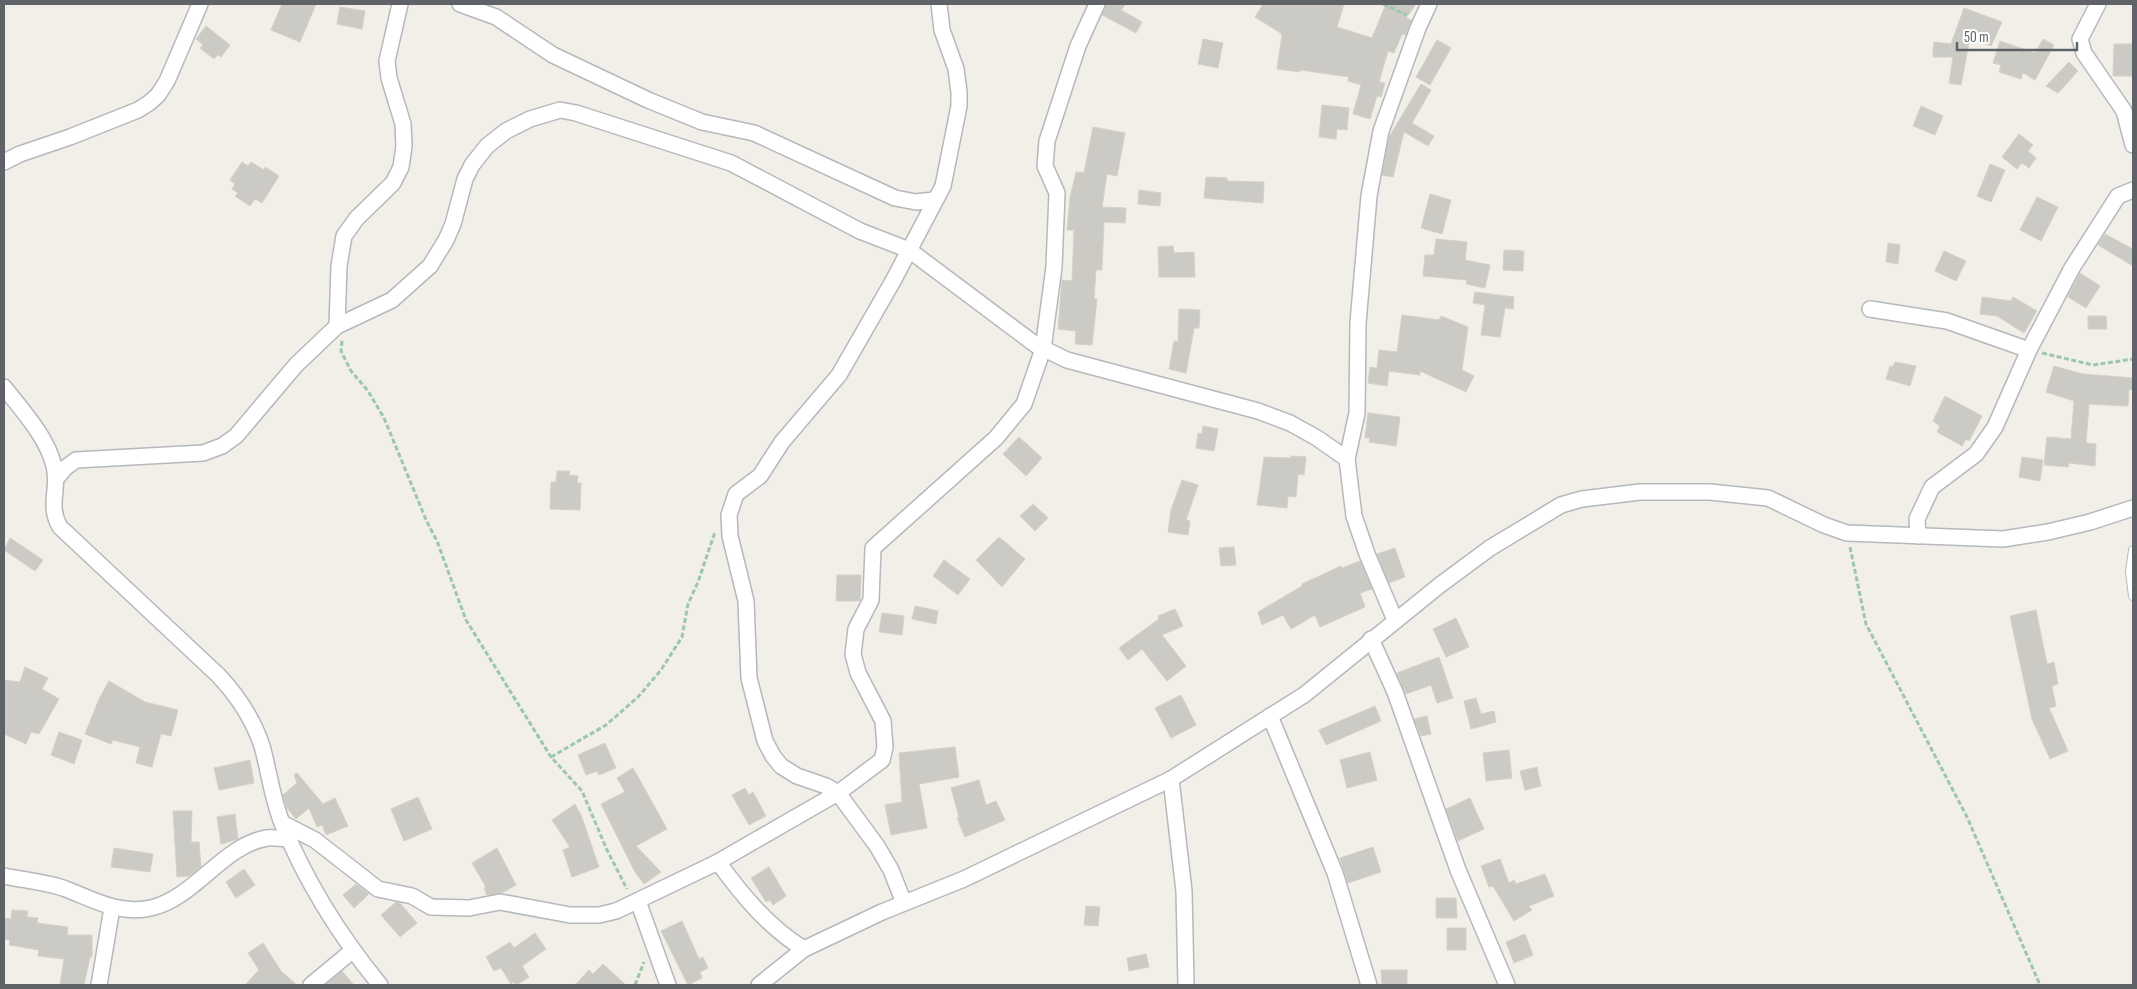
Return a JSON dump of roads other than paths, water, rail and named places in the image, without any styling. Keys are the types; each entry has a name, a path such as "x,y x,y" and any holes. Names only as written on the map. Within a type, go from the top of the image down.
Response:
{"street":[{"path":"4,162 20,154 70,137 138,110 149,103 158,95 167,80 200,4"},
{"path":"340,325 339,266 344,236 357,218 393,183 401,167 404,146 403,124 387,67 400,4"},
{"path":"460,4 496,17 553,56 692,118 754,133 895,198 916,202 934,200"},
{"path":"904,903 891,870 877,846 838,792 797,776 782,766 773,756 765,741 750,678 746,601 730,536 730,508 736,494 760,476 782,442 839,375 909,250 947,175 959,106 956,69 942,30 939,4"},
{"path":"282,823 315,840 378,889 412,896 432,907 469,908 500,902 548,912 588,916 606,914 636,902 718,862 838,792 878,764 884,752 883,721 858,672 853,654 856,629 871,600 873,548 1008,425 1024,404 1043,349 1054,267 1057,192 1046,170 1046,147 1078,46 1097,4"},
{"path":"1395,620 1367,554 1354,516 1347,459 1357,413 1358,323 1369,196 1381,131 1429,4"},
{"path":"2098,4 2080,39 2084,53 2124,111 2133,145"},
{"path":"56,479 65,468 76,460 191,454 213,451 236,436 296,365 340,325 392,300 430,266 446,240 453,224 465,180 472,165 487,146 506,131 530,119 560,110 576,113 731,163 860,231 909,250 1043,349 1086,367 1186,391 1258,411 1290,423 1347,459"},
{"path":"1918,536 1917,519 1932,487 1976,454 1996,427 2030,350 2072,268 2118,196 2133,190"},
{"path":"1870,309 1947,321 1992,335 2030,350"},
{"path":"4,387 42,438 50,454 56,479 54,516 60,527 218,675 236,696 250,717 261,744 282,823 321,902 352,951 380,985"},
{"path":"759,985 804,949 904,903 964,879 1171,779 1304,695 1395,620 1490,548 1561,505 1582,499 1640,492 1710,492 1768,498 1824,525 1847,533 2003,539 2056,530 2132,511"},
{"path":"1371,639 1395,692 1458,870 1507,985"},
{"path":"1270,716 1335,873 1369,985"},
{"path":"1171,779 1184,891 1186,985"},
{"path":"4,876 56,886 112,908 137,910 163,904 178,897 228,857 249,845 266,838 290,839"},
{"path":"718,862 748,900 789,940 804,949"},
{"path":"636,902 668,985"},
{"path":"100,985 112,908"},
{"path":"311,985 352,951"}],"lane":[{"path":"2133,550 2130,572 2133,596"}]}
